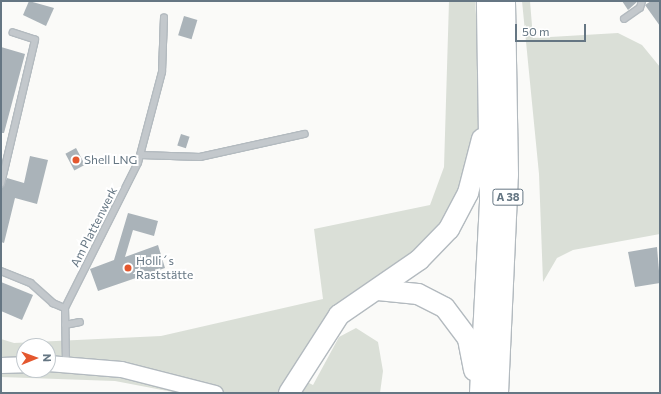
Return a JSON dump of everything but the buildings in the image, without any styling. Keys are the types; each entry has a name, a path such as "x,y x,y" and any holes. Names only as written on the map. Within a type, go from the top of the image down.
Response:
{"highway":[{"name":"A 38","path":"480,393 488,284 491,116 488,1"},
{"name":"A 38","path":"498,393 508,175 505,1"},
{"path":"297,388 339,315 359,299 378,290 430,250 456,217 473,180 491,116"},
{"path":"378,290 418,294 452,314 468,339 480,393"}],"main road":[{"path":"1,365 16,364"},
{"path":"56,364 128,370 215,393"}],"lane":[{"path":"624,19 640,8 642,1"},
{"name":"Am Plattenwerk","path":"66,364 65,308 141,155 162,72 164,18"},
{"path":"1,184 35,40 13,33"},
{"path":"141,155 200,157 305,134"},
{"path":"1,271 31,283 53,302 65,308"},
{"path":"65,325 80,322"}],"shaded area":[{"path":"449,1 475,1 479,126 460,202 403,267 291,374 313,385 339,337 356,328 378,342 383,371 380,393 178,393 115,381 30,378 56,378 56,341 161,336 323,299 314,229 430,205 444,167"},
{"path":"522,1 530,1 533,38 618,33 642,45 660,67 660,234 573,250 557,258 543,282 539,174"},
{"path":"1,339 16,343 16,378 1,377"}],"place":[{"name":"Shell LNG","path":"76,160"},
{"name":"Holli´s Raststätte","path":"128,268"}]}
